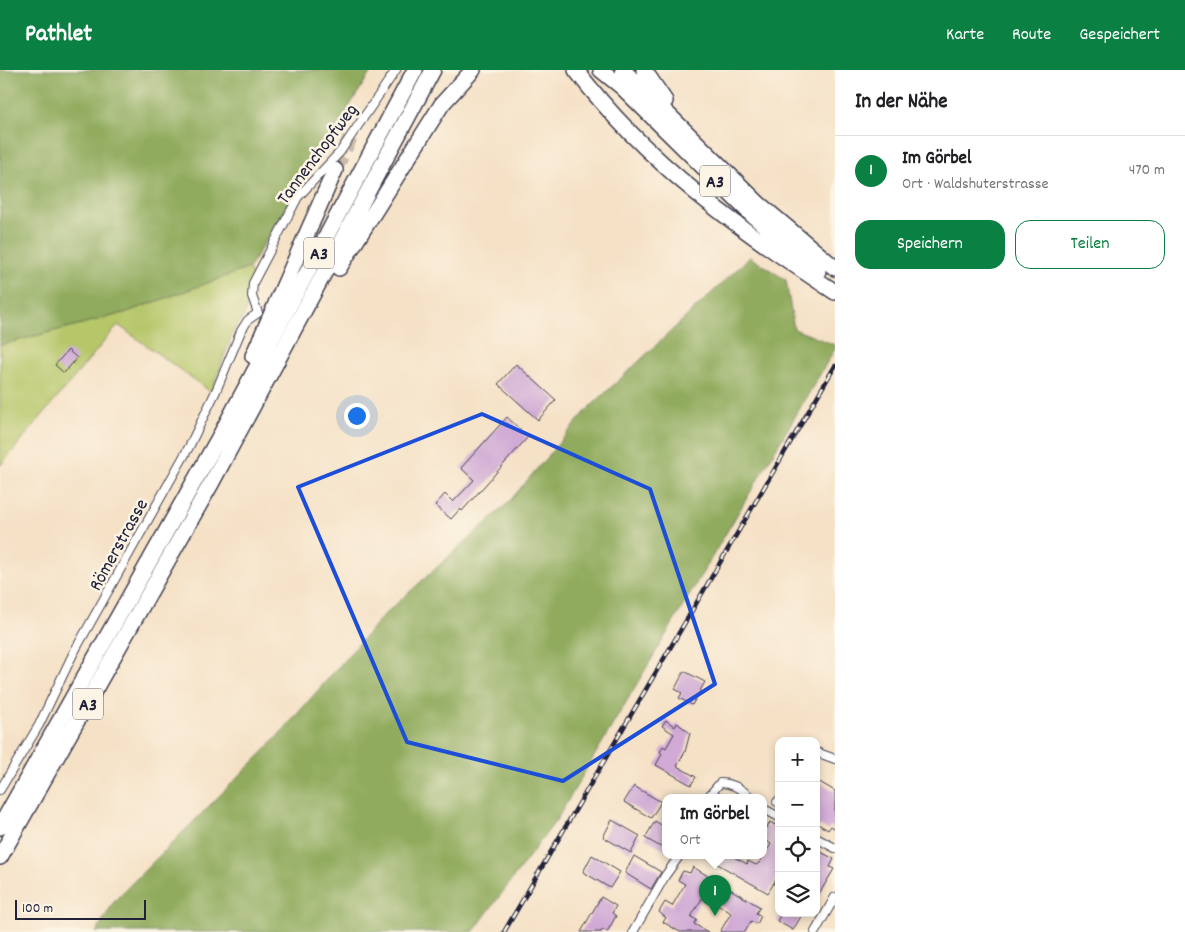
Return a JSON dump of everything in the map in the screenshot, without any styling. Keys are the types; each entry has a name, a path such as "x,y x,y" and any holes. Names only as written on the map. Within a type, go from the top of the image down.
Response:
{"highway":[{"name":"A3","path":"0,827 221,434 415,70"},
{"name":"A3","path":"0,857 175,550 433,70"},
{"name":"A3","path":"272,372 438,110 451,91 473,70"},
{"name":"A3","path":"576,70 638,141 687,186 778,255 835,292"},
{"name":"A3","path":"601,70 622,86 751,214 835,286"},
{"name":"A3","path":"623,70 760,204 835,268"},
{"name":"A3","path":"644,70 683,127"},
{"name":"A3","path":"221,434 335,170"}],"street":[{"name":"Tannenchopfweg","path":"258,313 252,296 253,283 298,197 340,152 396,70"},
{"name":"Römerstrasse","path":"0,790 39,725 73,654 192,440 241,331 248,320 258,313"},
{"path":"820,753 835,759"},
{"path":"710,794 720,782 730,783 747,794"},
{"path":"820,840 835,848"},
{"path":"633,932 665,876 677,859"},
{"path":"815,932 835,897"}],"highlighted area":[{"path":"482,414 650,489 715,684 563,781 407,742 298,487"}],"green space":[{"path":"0,70 372,70 249,268 124,313 0,345"},
{"path":"750,257 786,280 794,329 835,345 835,349 557,819 473,932 96,932 115,900 270,745 383,616 508,503 587,410"},
{"path":"249,268 252,276 245,314 233,332 211,392 118,325 0,466 0,345 124,313"}],"building":[{"path":"68,350 77,358 64,373 55,365"},
{"path":"516,364 556,400 538,420 498,384"},
{"path":"507,417 528,437 462,511 460,509 451,519 435,505 445,494 453,502 474,480 461,468"},
{"path":"684,671 705,682 692,705 679,698 682,693 675,689"},
{"path":"666,720 675,727 677,723 690,733 685,752 677,766 696,777 691,785 656,765 662,754 660,752 663,746 666,748 674,734 662,726"},
{"path":"820,782 835,791 835,829 831,826 828,830 820,825"},
{"path":"634,786 661,802 651,818 624,802"},
{"path":"612,820 640,836 631,853 603,837"},
{"path":"655,821 662,825 662,848 645,838"},
{"path":"770,822 775,825 775,881 768,893 709,859 738,859 747,864 748,861 756,865 762,859 767,859 767,851 771,844 767,841 767,828"},
{"path":"820,852 834,859 830,867 834,869 820,892"},
{"path":"592,855 620,872 610,888 583,872"},
{"path":"634,856 661,872 651,889 625,873"},
{"path":"693,867 760,907 756,913 761,916 757,924 751,921 745,932 720,932 731,913 704,895 691,917 697,920 694,924 708,932 680,932 663,922 666,918 659,912 665,902 672,906 685,884 678,880 683,871 690,873"},
{"path":"601,897 616,906 612,913 616,916 607,932 603,929 601,932 581,932"},
{"path":"780,917 801,917 793,930 777,921"}],"tunnel":[{"path":"335,170 350,138"}],"railway":[{"path":"504,932 835,366"}],"place":[{"name":"Im Görbel","path":"715,916"}]}
